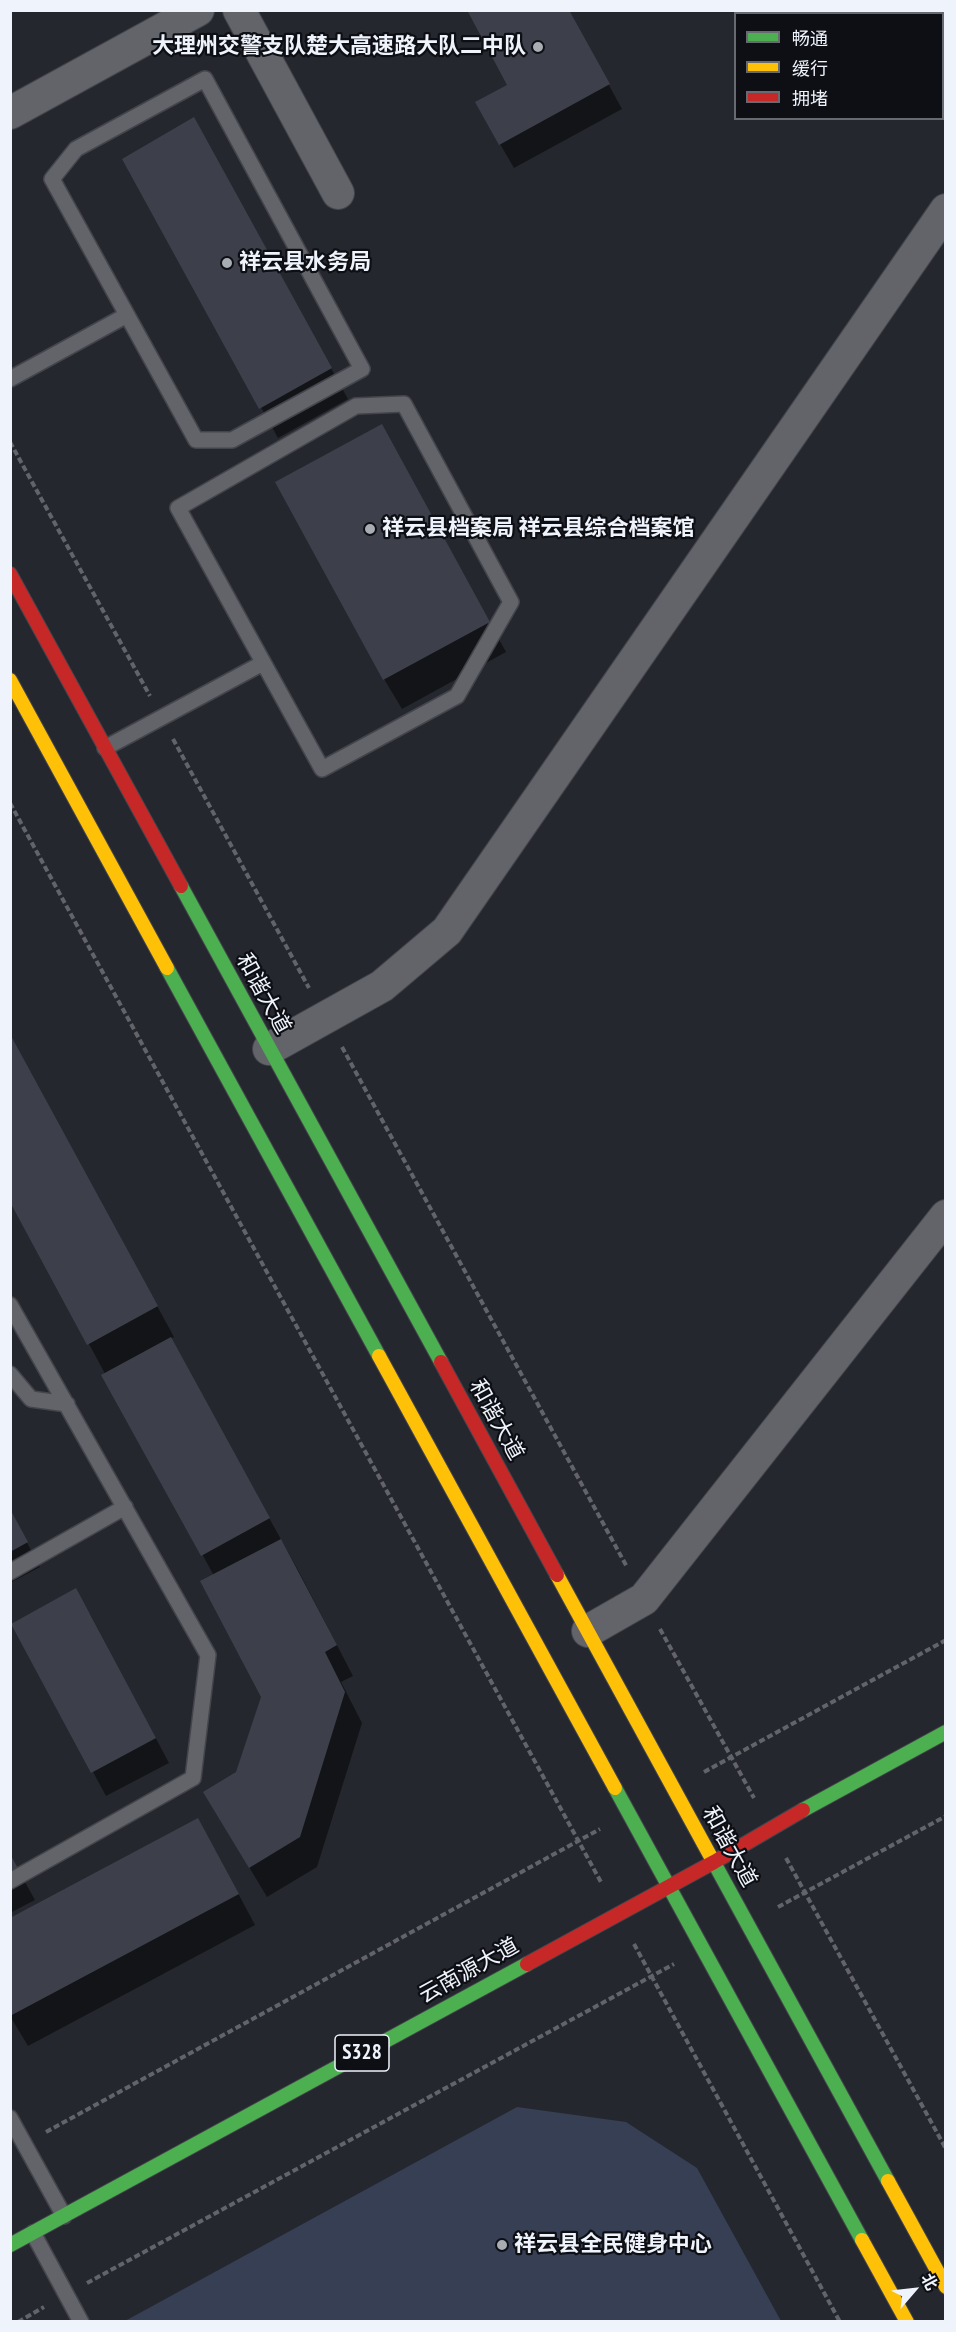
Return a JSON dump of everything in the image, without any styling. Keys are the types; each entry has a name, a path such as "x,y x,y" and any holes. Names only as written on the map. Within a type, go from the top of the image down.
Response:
{"main road":[{"name":"和谐大道","path":"10,574 945,2287"},
{"path":"10,680 907,2322"},
{"name":"云南源大道","path":"10,2245 714,1862 770,1828 945,1732"}],"street":[{"path":"10,113 198,10"},
{"path":"239,10 338,193"},
{"path":"269,1049 382,986 447,931 945,210"},
{"path":"588,1631 644,1599 945,1216"}],"lane":[{"path":"205,79 362,369 232,440 196,440 127,315 52,179 76,149 205,79"},
{"path":"10,379 127,315"},
{"path":"404,404 511,602 457,696 322,769 262,663 178,508 356,406 404,404"},
{"path":"105,748 262,663"},
{"path":"10,1305 208,1655 193,1778 10,1881"},
{"path":"10,1374 31,1400 67,1404"},
{"path":"10,1572 125,1507"},
{"path":"10,2118 64,2216"},
{"path":"33,2233 81,2322"}],"path":[{"path":"10,442 945,2149"},
{"path":"10,803 840,2322"},
{"path":"674,1789 945,1640"},
{"path":"24,2143 629,1813"},
{"path":"747,1924 945,1816"},
{"path":"18,2322 703,1948"}],"shaded area":[{"name":"祥云县全民健身中心","path":"517,2107 626,2122 697,2168 781,2321 125,2321"}],"building":[{"name":"大理州交警支队楚大高速路大队二中队","path":"467,10 569,10 610,84 499,145 475,102 507,85"},
{"name":"祥云县水务局","path":"194,117 332,368 259,409 122,159"},
{"name":"祥云县档案局 祥云县综合档案馆","path":"382,424 490,622 383,680 275,482"},
{"path":"10,1034 158,1306 87,1345 10,1202"},
{"path":"171,1337 270,1518 201,1556 101,1375"},
{"path":"10,1509 28,1542 10,1552"},
{"path":"281,1539 337,1645 325,1652 345,1692 300,1837 249,1868 203,1792 236,1772 261,1697 200,1581"},
{"path":"76,1588 156,1738 91,1773 11,1624"},
{"path":"198,1818 239,1894 10,2016 10,1918"},
{"path":"10,1854 19,1870 10,1874"}],"traffic: fast":[{"path":"181,886 441,1362"},
{"path":"167,968 379,1356"},
{"path":"803,1810 946,1732"},
{"path":"615,1788 862,2240"},
{"path":"712,1859 888,2181"},
{"path":"10,2245 527,1964"}],"traffic: slow":[{"path":"10,680 167,968"},
{"path":"379,1356 615,1788"},
{"path":"557,1575 712,1859"},
{"path":"888,2181 946,2287"},
{"path":"862,2240 907,2322"}],"traffic: jam":[{"path":"10,574 181,886"},
{"path":"441,1362 557,1575"},
{"path":"527,1964 714,1862 803,1810"}],"place":[{"name":"大理州交警支队楚大高速路大队二中队","path":"538,47"},
{"name":"祥云县水务局","path":"227,263"},
{"name":"祥云县档案局 祥云县综合档案馆","path":"370,529"},
{"name":"祥云县全民健身中心","path":"502,2245"}]}
